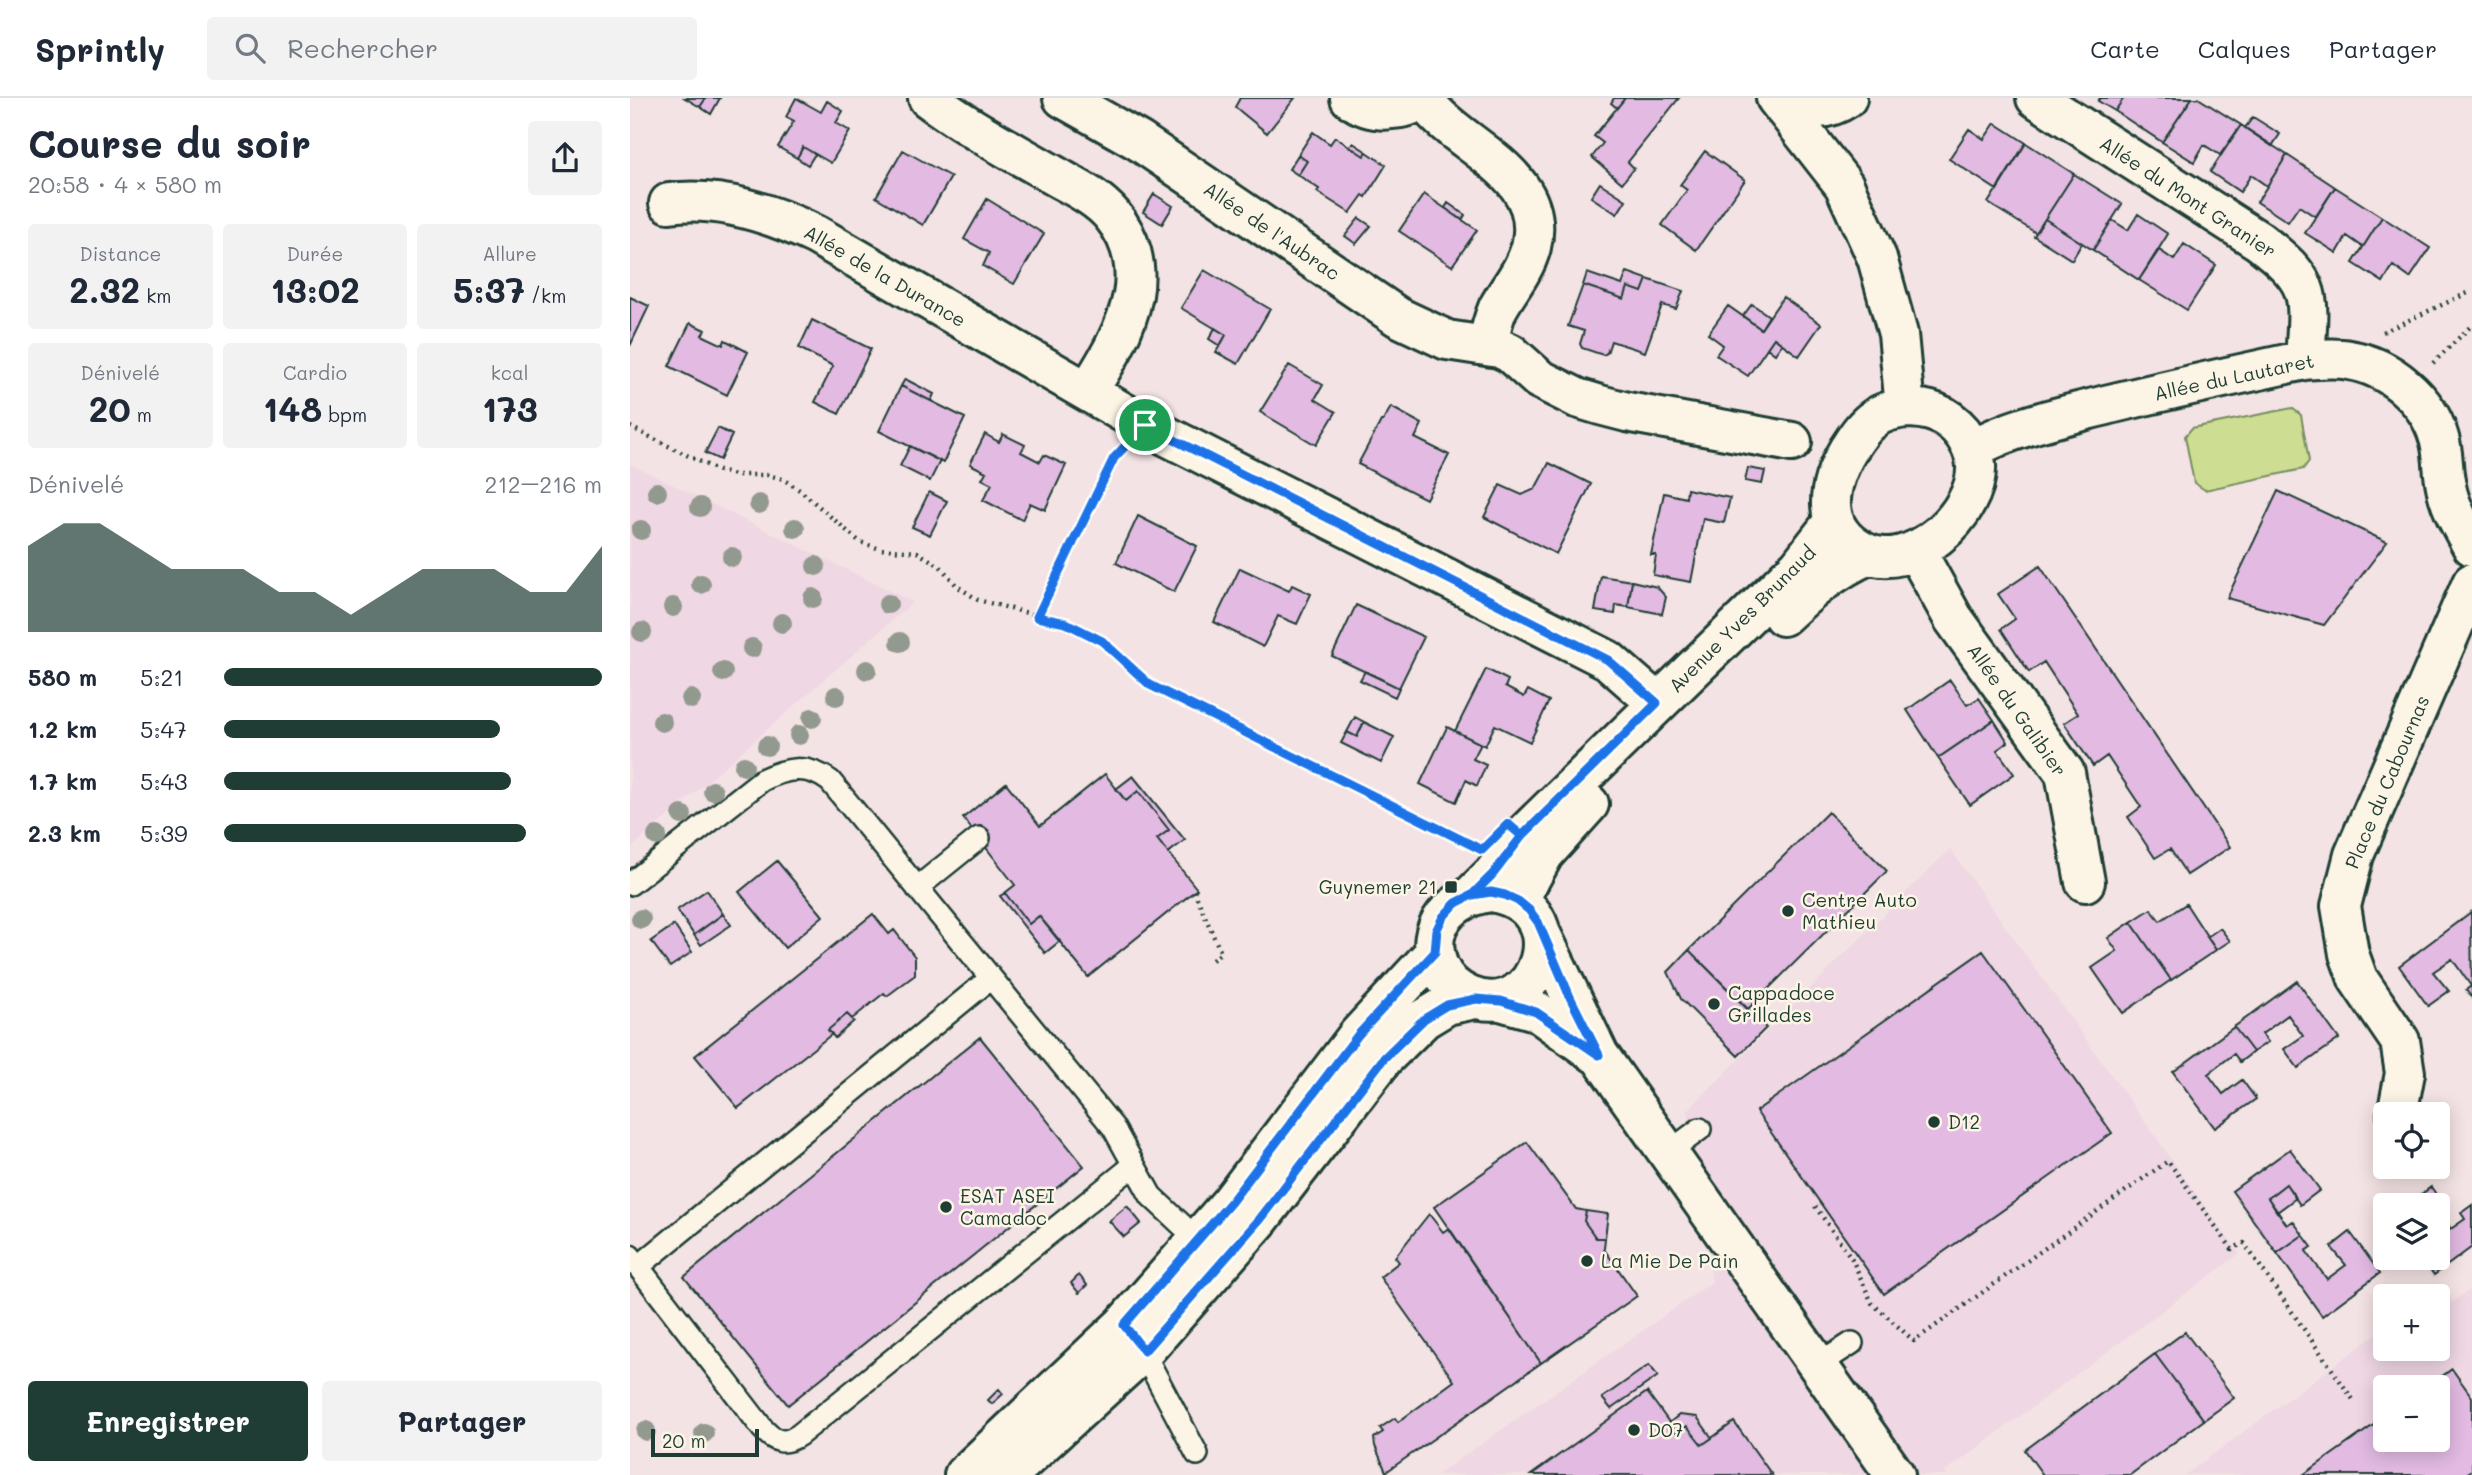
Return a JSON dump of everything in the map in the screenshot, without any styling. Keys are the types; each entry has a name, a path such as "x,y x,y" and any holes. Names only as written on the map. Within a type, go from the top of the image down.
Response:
{"street":[{"path":"928,98 956,119 1090,196 1111,215 1126,236 1135,270 1132,300 1119,338 1088,391"},
{"name":"Allée de l'Aubrac","path":"1063,98 1139,141 1398,317 1447,340 1488,344 1510,353 1539,379 1600,405 1792,442"},
{"path":"1350,98 1356,103 1378,110 1402,109 1425,99 1455,133 1514,178 1528,202 1531,212 1530,250 1519,275 1497,310 1488,344"},
{"path":"1779,102 1807,109 1827,109 1847,98"},
{"name":"Allée du Mont Granier","path":"2036,98 2280,257 2304,285 2315,359"},
{"path":"1779,102 1844,186 1878,258 1898,334 1905,408"},
{"name":"Allée de la Durance","path":"668,203 722,203 794,224 1145,425 1608,660 1657,703"},
{"name":"Allée du Lautaret","path":"1972,450 1993,438 2174,387 2315,359 2350,360 2368,365 2408,388 2423,405 2440,439 2446,487 2452,507 2472,546"},
{"path":"1926,408 1957,426 1972,450 1976,465 1970,494 1949,525 1934,540 1901,557 1887,558 1868,555 1840,534 1834,521 1830,492 1835,475 1853,442 1876,417 1890,410 1926,408"},
{"name":"Avenue Yves Brunaud","path":"1472,895 1493,874 1522,836 1799,566 1834,521"},
{"name":"Allée du Galibier","path":"1916,551 1953,618 2065,773 2085,882"},
{"name":"Avenue Yves Brunaud","path":"1518,901 1544,854 1591,802 1815,586 1840,568 1868,555"},
{"name":"Place du Cabournas","path":"2399,1102 2405,1073 2400,1041 2358,979 2349,954 2341,906 2354,855 2472,583"},
{"path":"1599,1055 1536,1012 1458,992 1450,985 1439,968 1435,952 1437,929 1443,917 1456,903 1472,895 1491,892 1505,895 1518,901 1538,922 1542,936 1599,1055 1895,1475"},
{"path":"1008,1475 1134,1338 1259,1220 1384,1058 1424,1019 1447,1005 1489,1000 1522,989 1535,974 1542,954 1542,936"},
{"path":"964,1475 1134,1338 1198,1240 1231,1202 1358,1035 1435,952"}],"lane":[{"path":"630,884 752,786 784,771 805,769 822,775 830,781 1113,1127 1151,1196 1198,1240"},
{"path":"917,888 979,838"},
{"path":"991,978 634,1262 763,1429 776,1441 784,1442 799,1435 1134,1165"},
{"path":"1668,1153 1700,1129"},
{"path":"1134,1338 1197,1454"},
{"path":"1818,1365 1852,1343"}],"path":[{"path":"2315,359 2472,291"},
{"path":"2408,388 2472,325"},
{"path":"1037,617 1114,458 1145,425"},
{"path":"630,427 719,471 735,475 768,475 783,479 801,491 860,542 880,549 917,552 940,566 966,594 978,600 1066,623 1102,641 1150,685 1482,850 1508,824 1522,836"},
{"path":"1194,891 1221,953 1211,961"},
{"path":"1821,1203 1815,1206 1852,1259 1872,1303 1914,1341 2168,1161 2232,1249 2244,1243 2354,1401"}],"shaded area":[{"path":"630,464 913,602 630,849"},
{"path":"1950,849 2239,1254 1945,1472 1947,1475 1437,1475 1712,1282 1688,1110"},
{"path":"2472,1288 2472,1475 2185,1475 2373,1337 2373,1361 2450,1361 2450,1298 2453,1302"}],"green space":[{"path":"2292,408 2301,415 2309,461 2303,469 2205,490 2194,483 2185,436 2192,428"}],"building":[{"path":"685,98 706,98 700,107"},
{"path":"706,98 720,98 711,114 700,107"},
{"path":"796,98 821,112 827,101 843,111 836,123 850,131 831,163 803,147 797,158 778,147 794,121 786,117"},
{"path":"1240,98 1295,98 1267,133 1235,107"},
{"path":"1614,98 1625,98 1617,108 1611,103"},
{"path":"1625,98 1679,98 1628,162 1634,168 1622,183 1592,157 1603,143 1594,136"},
{"path":"2100,98 2124,98 2115,111 2098,101"},
{"path":"2124,98 2192,98 2162,142 2115,111"},
{"path":"2192,98 2198,98 2241,125 2220,155 2204,145 2194,162 2162,142"},
{"path":"2253,117 2280,134 2272,146 2245,128"},
{"path":"1995,123 2026,143 1997,190 1949,159 1969,129 1984,139"},
{"path":"2241,125 2287,155 2267,186 2251,175 2240,192 2210,172"},
{"path":"1313,132 1330,144 1335,137 1364,156 1367,152 1386,165 1366,197 1363,195 1350,213 1317,192 1319,189 1298,175 1307,161 1298,155"},
{"path":"1353,143 1367,152 1364,156 1350,147"},
{"path":"2026,143 2074,174 2036,233 1988,203"},
{"path":"803,147 815,154 808,165 797,158"},
{"path":"903,150 951,177 923,225 876,197"},
{"path":"1705,151 1745,180 1696,250 1662,225 1687,190 1680,185"},
{"path":"1298,155 1307,161 1298,175 1289,169"},
{"path":"2287,155 2335,187 2316,217 2299,206 2288,222 2257,202"},
{"path":"2074,174 2122,204 2093,250 2045,219"},
{"path":"1600,183 1626,200 1617,214 1591,197"},
{"path":"2335,187 2382,217 2363,247 2347,236 2337,253 2305,233"},
{"path":"1154,194 1173,206 1162,224 1143,212"},
{"path":"1424,194 1477,230 1452,266 1399,231"},
{"path":"987,199 1044,234 1014,284 983,266 989,253 964,239"},
{"path":"1448,203 1465,215 1462,220 1445,208"},
{"path":"2138,214 2168,234 2139,280 2093,250 2112,220 2128,230"},
{"path":"2382,217 2430,248 2410,278 2393,266 2383,282 2353,263"},
{"path":"1359,218 1371,226 1356,244 1345,236"},
{"path":"2045,219 2082,243 2072,260 2034,236"},
{"path":"2184,244 2216,265 2187,310 2139,280 2159,250 2174,260"},
{"path":"1204,270 1270,309 1238,364 1216,352 1226,335 1181,308"},
{"path":"1627,272 1647,279 1642,292 1628,287 1624,299 1583,285 1587,273 1622,285"},
{"path":"1647,279 1683,291 1676,309 1662,305 1645,352 1611,341 1607,353 1603,355 1582,348 1580,344 1584,331 1568,326 1583,285 1624,299 1628,287 1642,292"},
{"path":"630,297 649,306 630,346"},
{"path":"1783,297 1821,324 1799,356 1774,338 1748,376 1716,355 1723,345 1708,334 1728,306 1761,329"},
{"path":"1752,304 1769,316 1761,329 1743,316"},
{"path":"812,320 871,349 839,414 815,402 833,366 799,348"},
{"path":"690,323 705,330 702,335 723,345 725,340 748,352 727,395 669,366"},
{"path":"1215,328 1226,335 1220,346 1209,339"},
{"path":"1774,338 1782,344 1775,354 1767,348"},
{"path":"1289,365 1323,385 1315,399 1336,412 1316,445 1260,412"},
{"path":"905,379 934,394 931,401 901,386"},
{"path":"901,386 965,418 943,463 879,431"},
{"path":"1391,407 1422,424 1415,438 1449,455 1426,499 1358,464"},
{"path":"718,428 732,435 720,460 705,453"},
{"path":"985,434 999,442 1003,434 1025,445 1021,452 1040,462 1044,455 1066,465 1045,510 1030,503 1022,520 983,500 992,484 982,479 986,472 970,464"},
{"path":"910,446 940,461 930,481 900,466"},
{"path":"1549,463 1591,484 1556,554 1484,517 1500,485 1522,495 1535,489"},
{"path":"1748,468 1765,471 1762,484 1745,481"},
{"path":"1687,489 1730,498 1724,523 1703,519 1691,582 1653,575 1656,555 1651,555 1664,493 1686,498"},
{"path":"2278,491 2387,542 2324,625 2227,598"},
{"path":"929,492 947,501 930,535 912,527"},
{"path":"1138,516 1197,546 1174,592 1116,563"},
{"path":"2040,566 2230,847 2187,875 2170,849 2155,858 2128,817 2141,807 2107,756 2093,766 2064,723 2078,714 2044,662 2029,672 2001,629 2015,619 1998,594"},
{"path":"1240,568 1289,591 1292,585 1311,594 1297,624 1278,616 1263,647 1214,622"},
{"path":"1601,576 1632,581 1628,607 1616,605 1615,614 1595,611"},
{"path":"1632,581 1657,587 1666,597 1662,614 1628,607"},
{"path":"1356,605 1424,637 1399,688 1332,656"},
{"path":"1486,669 1508,680 1505,687 1524,697 1528,690 1549,701 1530,742 1495,725 1485,746 1455,731"},
{"path":"1365,671 1399,688 1395,697 1360,680"},
{"path":"1950,680 1967,705 1979,698 1994,720 1938,758 1907,710"},
{"path":"1355,717 1364,722 1357,737 1347,732"},
{"path":"1994,720 2008,742 1997,750 2014,774 1970,805 1938,758"},
{"path":"1364,722 1394,737 1381,763 1341,743 1347,732 1357,737"},
{"path":"1447,727 1481,744 1473,759 1486,765 1477,786 1466,780 1456,802 1420,784"},
{"path":"1105,774 1126,801 1138,791 1169,830 1157,839 1197,889 1088,977 1039,916 1029,924 1005,893 1015,885 963,818 1006,783 1040,826"},
{"path":"1133,776 1185,840 1168,853 1157,839 1169,830 1138,791 1126,801 1116,789"},
{"name":"Centre Auto Mathieu","path":"1828,812 1887,871 1748,1009 1689,950"},
{"path":"777,861 823,916 785,948 739,892"},
{"path":"707,890 723,914 694,935 677,910"},
{"path":"1005,893 1029,924 1039,916 1060,941 1045,953 1000,896"},
{"path":"2186,904 2216,950 2171,980 2131,922 2151,909 2160,921"},
{"path":"2471,912 2472,998 2466,990 2471,986 2452,959 2433,972 2449,991 2428,1006 2399,966"},
{"path":"723,914 731,925 701,945 694,935"},
{"path":"873,914 889,934 894,930 915,957 915,975 887,996 884,993 852,1019 847,1014 828,1030 832,1034 738,1108 695,1056"},
{"path":"2131,922 2171,980 2123,1013 2092,968 2117,951 2108,938"},
{"path":"674,925 692,952 670,967 651,941"},
{"path":"2220,928 2230,941 2216,950 2207,937"},
{"name":"Cappadoce Grillades","path":"1689,950 1766,1028 1738,1056 1681,999 1668,972"},
{"name":"D12","path":"1983,951 2112,1133 1884,1294 1756,1111"},
{"path":"2297,981 2339,1039 2298,1068 2284,1049 2303,1036 2288,1015 2262,1034 2268,1042 2253,1052 2234,1027"},
{"path":"847,1014 854,1021 835,1038 828,1030"},
{"path":"2234,1027 2253,1052 2240,1062 2234,1054 2208,1074 2223,1094 2242,1080 2256,1099 2215,1128 2173,1072"},
{"path":"980,1037 1084,1166 788,1405 684,1277"},
{"path":"1527,1142 1576,1209 1586,1211 1584,1221 1596,1238 1605,1238 1604,1249 1637,1296 1541,1363 1434,1207"},
{"path":"2290,1149 2320,1190 2300,1205 2286,1184 2268,1198 2287,1225 2293,1221 2303,1235 2277,1253 2232,1191"},
{"path":"2286,1184 2296,1198 2277,1212 2268,1198"},
{"path":"2431,1187 2435,1193 2423,1193"},
{"path":"2472,1205 2472,1247 2450,1263 2450,1230 2465,1219 2461,1213"},
{"path":"1127,1206 1141,1223 1124,1237 1109,1221"},
{"path":"1586,1211 1608,1214 1605,1238 1596,1238 1584,1221"},
{"path":"1429,1214 1443,1232 1449,1228 1541,1363 1386,1472 1375,1446 1374,1438 1383,1432 1380,1428 1395,1418 1398,1422 1454,1381 1380,1277 1399,1262 1395,1257"},
{"path":"2350,1232 2373,1263 2373,1270 2380,1273 2322,1316 2277,1253 2303,1235 2312,1247 2306,1251 2327,1279 2346,1265 2331,1247"},
{"path":"1079,1275 1087,1285 1079,1293 1071,1283"},
{"path":"2185,1332 2234,1398 2204,1420 2155,1354"},
{"path":"2155,1354 2204,1420 2130,1475 2043,1475 2025,1450"},
{"path":"1649,1365 1658,1376 1611,1409 1602,1398"},
{"path":"2452,1369 2472,1397 2472,1470 2465,1475 2303,1475 2373,1425 2373,1452 2450,1452 2450,1375 2444,1375"},
{"path":"999,1389 1003,1394 992,1404 988,1400"},
{"name":"D07","path":"1647,1392 1677,1433 1687,1426 1702,1445 1734,1422 1772,1475 1531,1475"},
{"path":"1679,1415 1697,1417 1712,1438 1702,1445 1687,1426 1677,1433 1669,1423"}],"place":[{"name":"Guynemer 21","path":"1451,887"},
{"name":"Centre Auto Mathieu","path":"1788,911"},
{"name":"Cappadoce Grillades","path":"1714,1004"},
{"name":"D12","path":"1934,1122"},
{"name":"ESAT ASEI Camadoc","path":"946,1207"},
{"name":"La Mie De Pain","path":"1587,1261"},
{"name":"D07","path":"1634,1430"}],"route":[{"path":"1145,425 1114,458 1037,617 1066,623 1102,641 1150,685 1482,850 1508,824 1522,836 1493,874 1472,895 1491,892 1505,895 1529,910 1538,922 1542,936 1599,1055 1536,1012 1501,1001 1476,999 1447,1005 1424,1019 1384,1058 1259,1220 1144,1351 1124,1325 1231,1202 1358,1035 1435,952 1437,929 1443,917 1456,903 1472,895 1493,874 1522,836 1657,703 1608,660 1145,425"}]}
